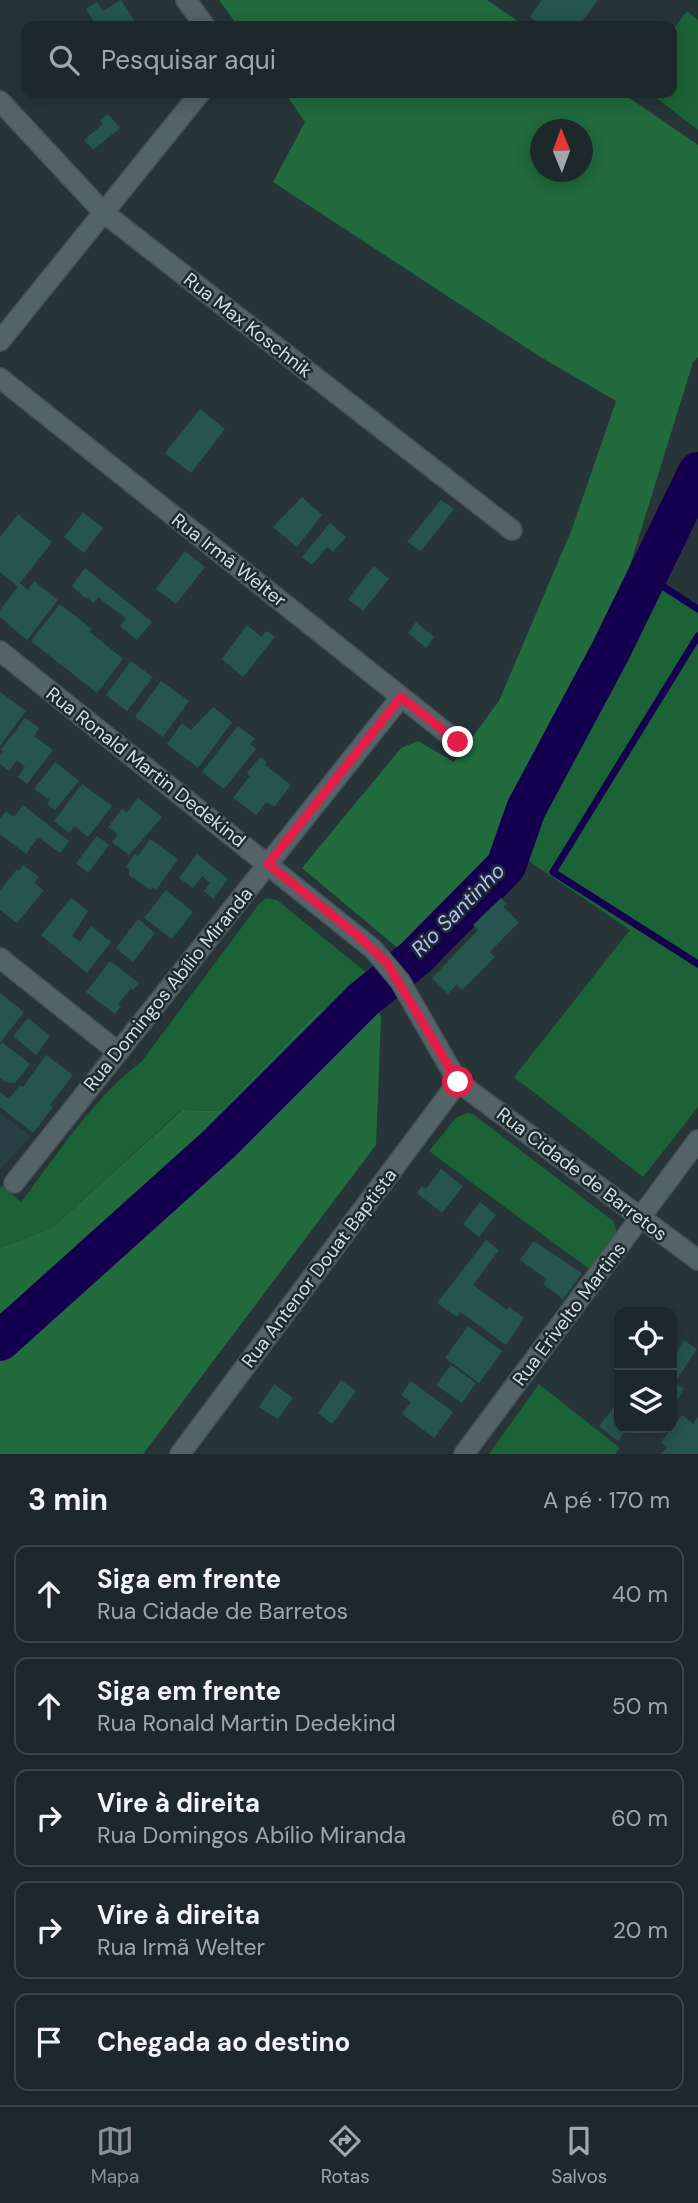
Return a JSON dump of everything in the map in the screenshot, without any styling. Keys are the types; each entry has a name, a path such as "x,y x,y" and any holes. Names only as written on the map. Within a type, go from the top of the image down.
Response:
{"street":[{"path":"186,0 201,21"},
{"path":"0,341 196,98"},
{"name":"Rua Max Koschnik","path":"0,101 104,213 512,530"},
{"name":"Rua Irmã Welter","path":"0,378 458,742"},
{"name":"Rua Ronald Martin Dedekind","path":"0,651 357,935 387,963 400,981"},
{"name":"Rua Domingos Abílio Miranda","path":"13,1183 401,697"},
{"path":"0,958 118,1052"},
{"name":"Rua Cidade de Barretos","path":"400,981 458,1082 698,1260"},
{"name":"Rua Antenor Douat Baptista","path":"180,1454 458,1082"},
{"name":"Rua Erivelto Martins","path":"464,1454 698,1140"}],"shaded area":[{"path":"0,1113 31,1137 0,1169"}],"green space":[{"path":"219,0 487,0 518,21 234,21"},
{"path":"687,11 698,20 698,130 656,98 677,98 677,24"},
{"path":"288,98 629,98 698,145 698,357 693,362 629,569 497,860 405,954 302,868 401,748 418,741 454,762 499,701 572,529 616,401 539,356 273,182 305,122"},
{"path":"657,580 698,604 698,1107 643,1177 514,1077 630,930 520,855 531,825 548,797 605,679 625,652"},
{"path":"266,898 277,900 368,974 371,981 317,1012 221,1111 181,1110 52,1228 0,1248 0,1188 2,1186 21,1202 92,1109 142,1061"},
{"path":"371,981 381,1018 376,1145 143,1454 0,1454 0,1248 52,1228 182,1110 221,1111 317,1012"},
{"path":"467,1113 473,1114 613,1221 616,1238 592,1271 429,1151 456,1118"},
{"path":"539,1384 620,1448 615,1454 489,1454"}],"building":[{"path":"121,0 135,21 94,21 86,9 97,2 103,11"},
{"path":"542,0 598,0 583,21 536,21 530,17"},
{"path":"108,114 120,128 93,150 84,140 103,124 100,120"},
{"path":"200,409 225,429 191,473 165,453"},
{"path":"302,497 322,515 297,547 273,527"},
{"path":"441,500 454,509 421,551 407,542"},
{"path":"83,512 103,528 84,553 64,537"},
{"path":"18,514 52,542 20,583 28,590 34,581 58,600 27,640 0,617 0,610 18,587 0,572 0,537"},
{"path":"330,523 346,537 333,552 327,547 312,565 302,557"},
{"path":"185,551 205,567 176,604 156,589"},
{"path":"374,566 389,579 363,611 348,599"},
{"path":"85,568 152,622 137,640 120,626 126,619 98,597 94,603 72,586"},
{"path":"60,604 92,629 90,632 123,659 97,693 31,641"},
{"path":"416,622 434,637 426,648 408,633"},
{"path":"247,625 261,637 267,631 275,637 243,677 222,659"},
{"path":"131,661 153,677 127,711 106,695"},
{"path":"161,681 189,701 163,737 135,717"},
{"path":"0,692 26,711 0,746"},
{"path":"213,707 232,722 198,768 167,744 182,723 191,730"},
{"path":"25,718 39,728 34,736 53,750 27,784 18,777 25,767 17,760 9,771 0,764 3,752 1,750"},
{"path":"238,726 255,739 250,744 256,749 224,789 202,772"},
{"path":"260,757 267,762 265,765 291,785 274,807 267,802 256,815 233,798"},
{"path":"55,762 79,781 55,810 47,804 50,800 34,789"},
{"path":"82,784 112,806 88,837 74,826 69,833 54,821"},
{"path":"138,798 162,817 129,855 112,842 118,835 108,827 122,809 127,812"},
{"path":"23,805 69,841 60,853 38,837 26,854 0,834 0,819 6,811 14,817"},
{"path":"97,836 109,845 88,873 76,863"},
{"path":"150,839 178,859 156,890 152,887 151,890 129,875 129,869 126,867"},
{"path":"197,854 228,879 213,899 204,891 210,883 202,876 193,888 179,878"},
{"path":"23,865 39,877 34,883 44,890 17,923 0,910 0,891"},
{"path":"166,890 193,912 172,939 144,918"},
{"path":"71,898 88,911 72,936 80,942 91,926 111,942 87,973 41,935"},
{"path":"501,898 507,904 503,907 519,922 490,952 495,957 462,990 456,985 448,994 432,978 478,930 473,925"},
{"path":"138,919 155,933 133,962 116,948"},
{"path":"110,961 139,983 133,990 131,988 118,1004 121,1006 115,1014 86,992"},
{"path":"0,993 24,1012 0,1043"},
{"path":"28,1018 50,1036 36,1055 13,1036"},
{"path":"2,1042 30,1064 15,1083 5,1082 0,1078"},
{"path":"46,1055 73,1075 33,1133 0,1107 0,1092 9,1099 20,1085 23,1087"},
{"path":"441,1169 463,1186 442,1213 417,1193 422,1186 426,1189"},
{"path":"480,1202 496,1215 479,1237 463,1224"},
{"path":"486,1240 499,1250 473,1285 507,1310 509,1307 524,1318 506,1345 460,1312 457,1317 437,1303"},
{"path":"534,1241 582,1273 563,1299 543,1284 547,1279 520,1260"},
{"path":"468,1326 502,1351 479,1383 445,1358"},
{"path":"684,1340 697,1349 677,1379 677,1370 677,1351"},
{"path":"451,1365 476,1383 462,1403 436,1385"},
{"path":"341,1380 356,1391 332,1424 318,1413"},
{"path":"411,1381 453,1412 434,1438 402,1414 411,1402 401,1395"},
{"path":"274,1384 293,1398 278,1419 259,1407"},
{"path":"677,1384 684,1389 677,1400"},
{"path":"614,1407 614,1433 624,1433 618,1441 599,1426"},
{"path":"682,1415 693,1424 698,1417 698,1454 661,1454 667,1447 661,1442 668,1433 677,1433 677,1421"}],"waterway":[{"name":"Rio Santinho","path":"0,1341 220,1143 364,999 415,958 506,866 526,809 610,652 698,472"},
{"path":"647,576 698,609"},
{"path":"698,636 553,872 698,964"}],"route":[{"path":"458,742 401,697 268,864 357,935 387,963 458,1082"}]}
